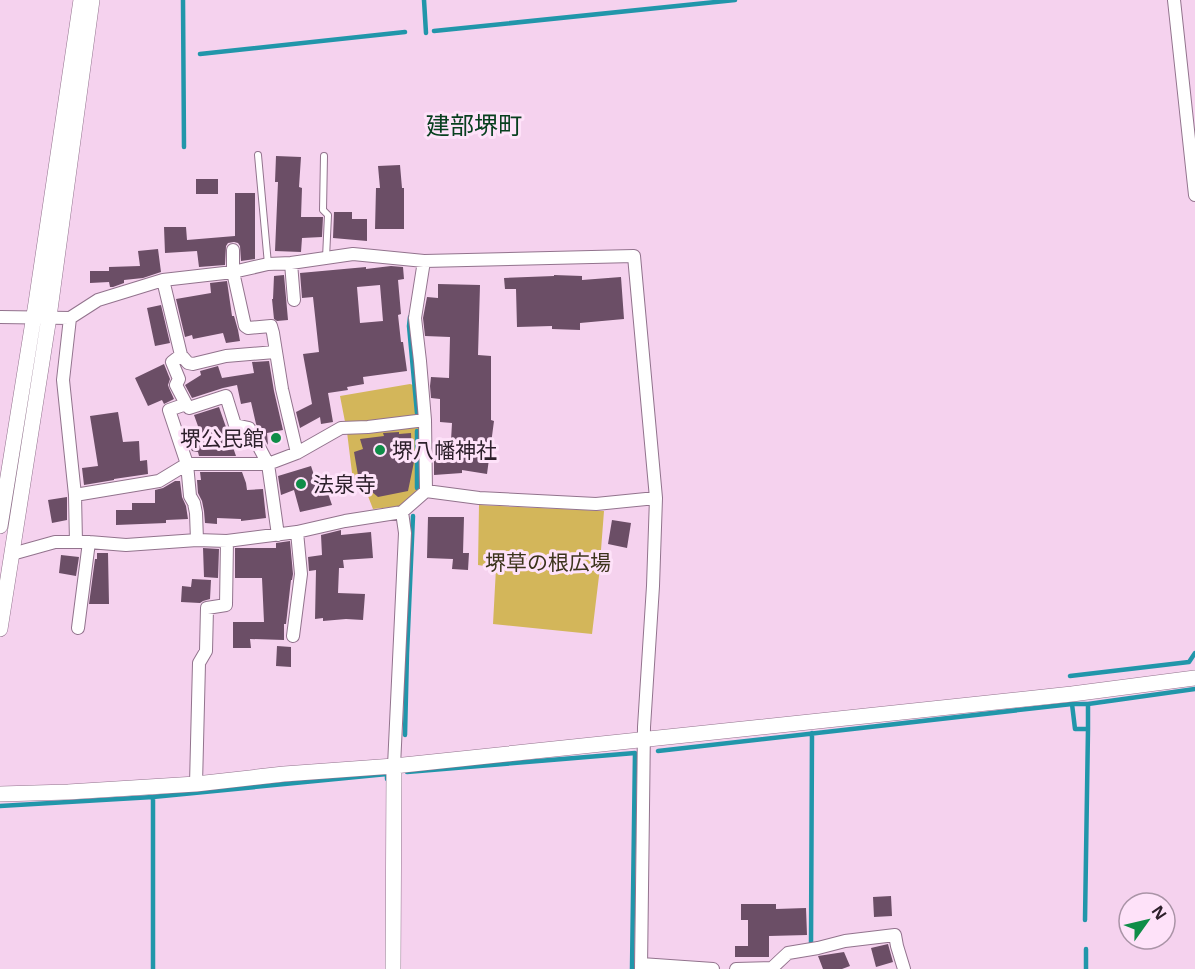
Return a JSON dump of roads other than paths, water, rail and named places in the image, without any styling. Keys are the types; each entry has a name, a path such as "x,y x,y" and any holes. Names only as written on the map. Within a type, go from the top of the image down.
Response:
{"street":[{"path":"0,526 81,0"},
{"path":"0,629 6,555 49,317 92,0"},
{"path":"1174,0 1195,195"},
{"path":"233,250 233,272 244,326 248,328 271,326 282,389 297,453"},
{"path":"0,318 70,318 98,300 163,280 353,254 424,261 634,256 656,498 645,739 641,967 713,969"},
{"path":"424,261 415,318 425,420 426,491"},
{"path":"291,263 294,300"},
{"path":"163,280 181,355 188,363 275,351"},
{"path":"70,318 63,380 75,495 76,542"},
{"path":"181,355 172,362 179,379 176,385 189,408 226,396 235,424 249,428 267,464 278,535"},
{"path":"186,404 169,410 187,464 190,496 196,513 197,540"},
{"path":"75,495 159,481 187,464 267,464 297,453 341,428 425,420"},
{"path":"6,555 55,542 89,542 126,546 197,540 227,541 278,535 402,512 426,491 479,498 596,504 656,498"},
{"path":"393,969 394,766 405,533 402,512"},
{"path":"293,636 301,574 297,532"},
{"path":"196,784 199,663 206,651 207,608 226,605 227,541"},
{"path":"78,628 89,542"},
{"path":"0,794 196,784 284,774 394,766 1072,694 1195,678"},
{"path":"736,969 773,968 788,953 845,941 895,935 904,969"}],"lane":[{"path":"258,155 268,264"},
{"path":"324,156 323,210 328,215 326,258"}],"waterway":[{"path":"183,0 184,147"},
{"path":"424,0 426,33"},
{"path":"434,31 735,0"},
{"path":"200,54 405,32"},
{"path":"410,317 417,413"},
{"path":"417,431 417,488"},
{"path":"405,735 413,516"},
{"path":"1070,676 1189,662 1195,653"},
{"path":"658,751 1088,704 1195,689"},
{"path":"1072,704 1075,729 1088,729"},
{"path":"1085,920 1088,704"},
{"path":"811,945 812,733"},
{"path":"407,772 635,753 632,969"},
{"path":"0,806 153,797 387,774 387,779"},
{"path":"153,797 153,969"},
{"path":"1086,949 1086,969"}],"place":[{"name":"堺公民館","path":"276,438"},
{"name":"堺八幡神社","path":"380,450"},
{"name":"法泉寺","path":"301,484"}],"district":[{"name":"建部堺町","path":"474,124"}],"park label":[{"name":"堺草の根広場","path":"548,562"}]}
